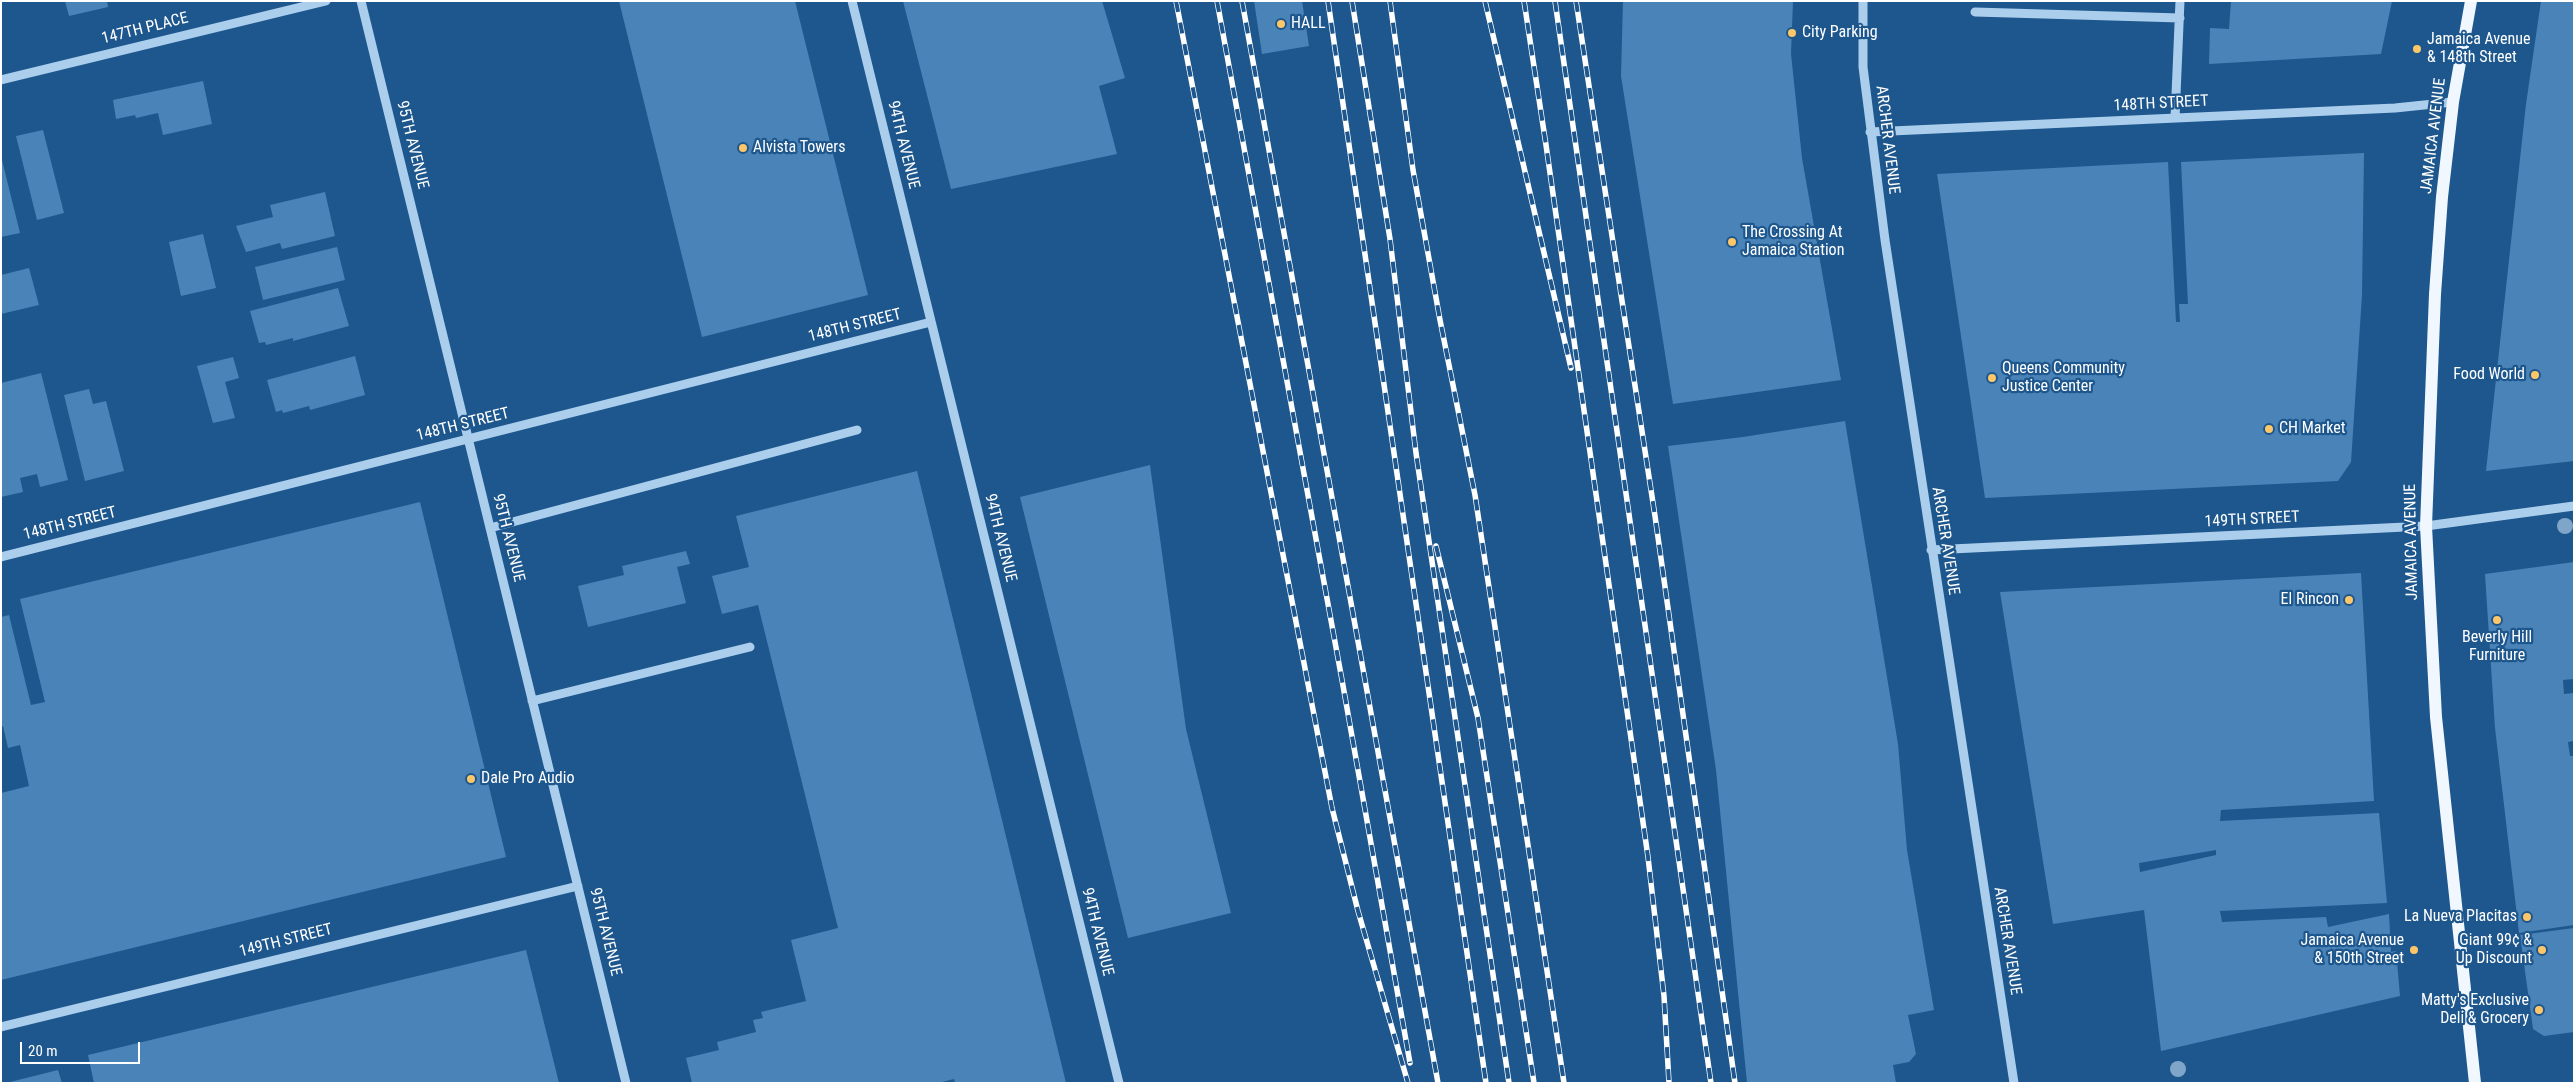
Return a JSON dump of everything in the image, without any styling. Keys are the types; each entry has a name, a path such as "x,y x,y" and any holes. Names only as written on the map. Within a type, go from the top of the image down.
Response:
{"main road":[{"name":"JAMAICA AVENUE","path":"2471,1 2453,102 2442,197 2436,284 2426,526 2436,717 2475,1083"}],"street":[{"name":"147TH PLACE","path":"1,80 326,1"},
{"name":"95TH AVENUE","path":"361,1 626,1083"},
{"name":"94TH AVENUE","path":"852,1 1119,1083"},
{"name":"ARCHER AVENUE","path":"1863,1 1863,67 1870,132 1931,550 2014,1083"},
{"path":"2175,118 2180,1"},
{"path":"1975,12 2180,18"},
{"name":"148TH STREET","path":"1870,132 2395,108 2453,102"},
{"name":"148TH STREET","path":"1,557 931,322"},
{"path":"490,528 857,430"},
{"name":"149TH STREET","path":"1931,550 2426,526 2574,506"},
{"path":"532,701 750,647"},
{"name":"149TH STREET","path":"1,1027 578,886"}],"building":[{"path":"65,1 107,1 108,7 69,16"},
{"name":"Alvista Towers","path":"619,1 795,1 868,295 702,337"},
{"path":"903,1 1102,1 1125,78 1099,86 1117,154 951,189"},
{"name":"HALL","path":"1254,1 1302,1 1309,46 1262,54"},
{"name":"The Crossing At Jamaica Station","path":"1623,1 1793,1 1791,54 1802,158 1841,380 1673,404 1621,76"},
{"path":"2231,1 2392,1 2381,54 2209,64 2210,28 2229,29"},
{"path":"2541,1 2574,1 2574,461 2486,471 2526,104"},
{"path":"203,81 212,124 163,135 158,113 136,118 135,115 116,119 113,100"},
{"path":"43,130 64,213 37,220 16,136"},
{"path":"2364,153 2362,295 2351,462 2338,481 1985,498 1937,174 2168,162 2176,322 2180,322 2179,304 2188,304 2181,162"},
{"path":"1,156 20,233 1,237"},
{"path":"325,192 335,236 282,249 280,243 246,252 236,226 273,217 270,205"},
{"path":"203,234 216,288 181,296 169,242"},
{"path":"337,247 345,280 263,300 255,267"},
{"path":"29,268 39,305 1,314 1,275"},
{"path":"338,288 349,326 293,341 293,338 266,345 265,342 259,343 250,311"},
{"path":"355,356 365,395 310,410 309,406 283,413 282,410 276,412 267,380"},
{"path":"233,357 239,378 225,382 235,418 213,423 197,366"},
{"path":"41,373 68,480 40,487 37,474 20,478 23,492 1,497 1,383"},
{"path":"89,389 93,404 106,401 124,471 85,481 64,395"},
{"path":"1845,421 1898,744 1907,850 1934,1010 1908,1015 1916,1054 1909,1062 1893,1065 1896,1083 1747,1083 1716,770 1668,446 1743,437"},
{"path":"1150,465 1186,729 1231,913 1128,938 1020,497"},
{"path":"917,471 1066,1083 955,1083 954,1079 938,1083 692,1083 686,1058 719,1050 717,1042 756,1032 753,1020 763,1018 761,1012 806,1001 791,940 838,928 758,605 722,614 712,576 749,567 736,516"},
{"path":"420,502 506,857 1,980 1,793 29,786 20,745 8,748 3,726 1,727 1,617 9,615 31,705 45,702 20,599"},
{"path":"686,551 690,564 677,567 686,603 588,627 578,586 624,575 622,566"},
{"path":"2574,562 2574,679 2563,680 2564,694 2574,693 2574,741 2568,742 2570,756 2574,756 2574,925 2519,933 2495,728 2485,574"},
{"path":"2361,573 2374,801 2221,810 2220,821 2379,813 2387,903 2220,911 2222,922 2326,917 2328,927 2389,914 2391,952 2396,951 2400,996 2161,1051 2144,910 2053,924 2000,592","holes":["2216,850 2216,855 2140,872 2139,863"]},
{"path":"2574,928 2574,1032 2544,1036 2533,1029 2520,935"},
{"path":"526,950 559,1083 94,1083 88,1055"},
{"path":"58,1070 62,1083 10,1083 10,1082"}],"railway":[{"path":"1176,1 1332,808 1358,911 1408,1083"},
{"path":"1217,1 1342,680 1410,1063"},
{"path":"1242,1 1438,1083"},
{"path":"1328,1 1486,1083"},
{"path":"1352,1 1390,239 1416,453 1509,1083"},
{"path":"1390,1 1413,170 1440,320 1475,495 1564,1083"},
{"path":"1485,1 1571,368"},
{"path":"1524,1 1648,857 1664,996 1669,1083"},
{"path":"1555,1 1711,1083"},
{"path":"1576,1 1655,516 1735,1083"},
{"path":"1436,546 1478,718 1534,1083"}],"place":[{"name":"HALL","path":"1281,24"},
{"name":"City Parking","path":"1792,33"},
{"name":"Jamaica Avenue & 148th Street","path":"2417,49"},
{"name":"Alvista Towers","path":"743,148"},
{"name":"The Crossing At Jamaica Station","path":"1732,242"},
{"name":"Food World","path":"2535,375"},
{"name":"Queens Community Justice Center","path":"1992,378"},
{"name":"CH Market","path":"2269,429"},
{"name":"El Rincon","path":"2349,600"},
{"name":"Beverly Hill Furniture","path":"2497,620"},
{"name":"Dale Pro Audio","path":"471,779"},
{"name":"La Nueva Placitas","path":"2527,917"},
{"name":"Jamaica Avenue & 150th Street","path":"2414,950"},
{"name":"Giant 99¢ & Up Discount","path":"2542,950"},
{"name":"Matty's Exclusive Deli & Grocery","path":"2539,1010"}]}
